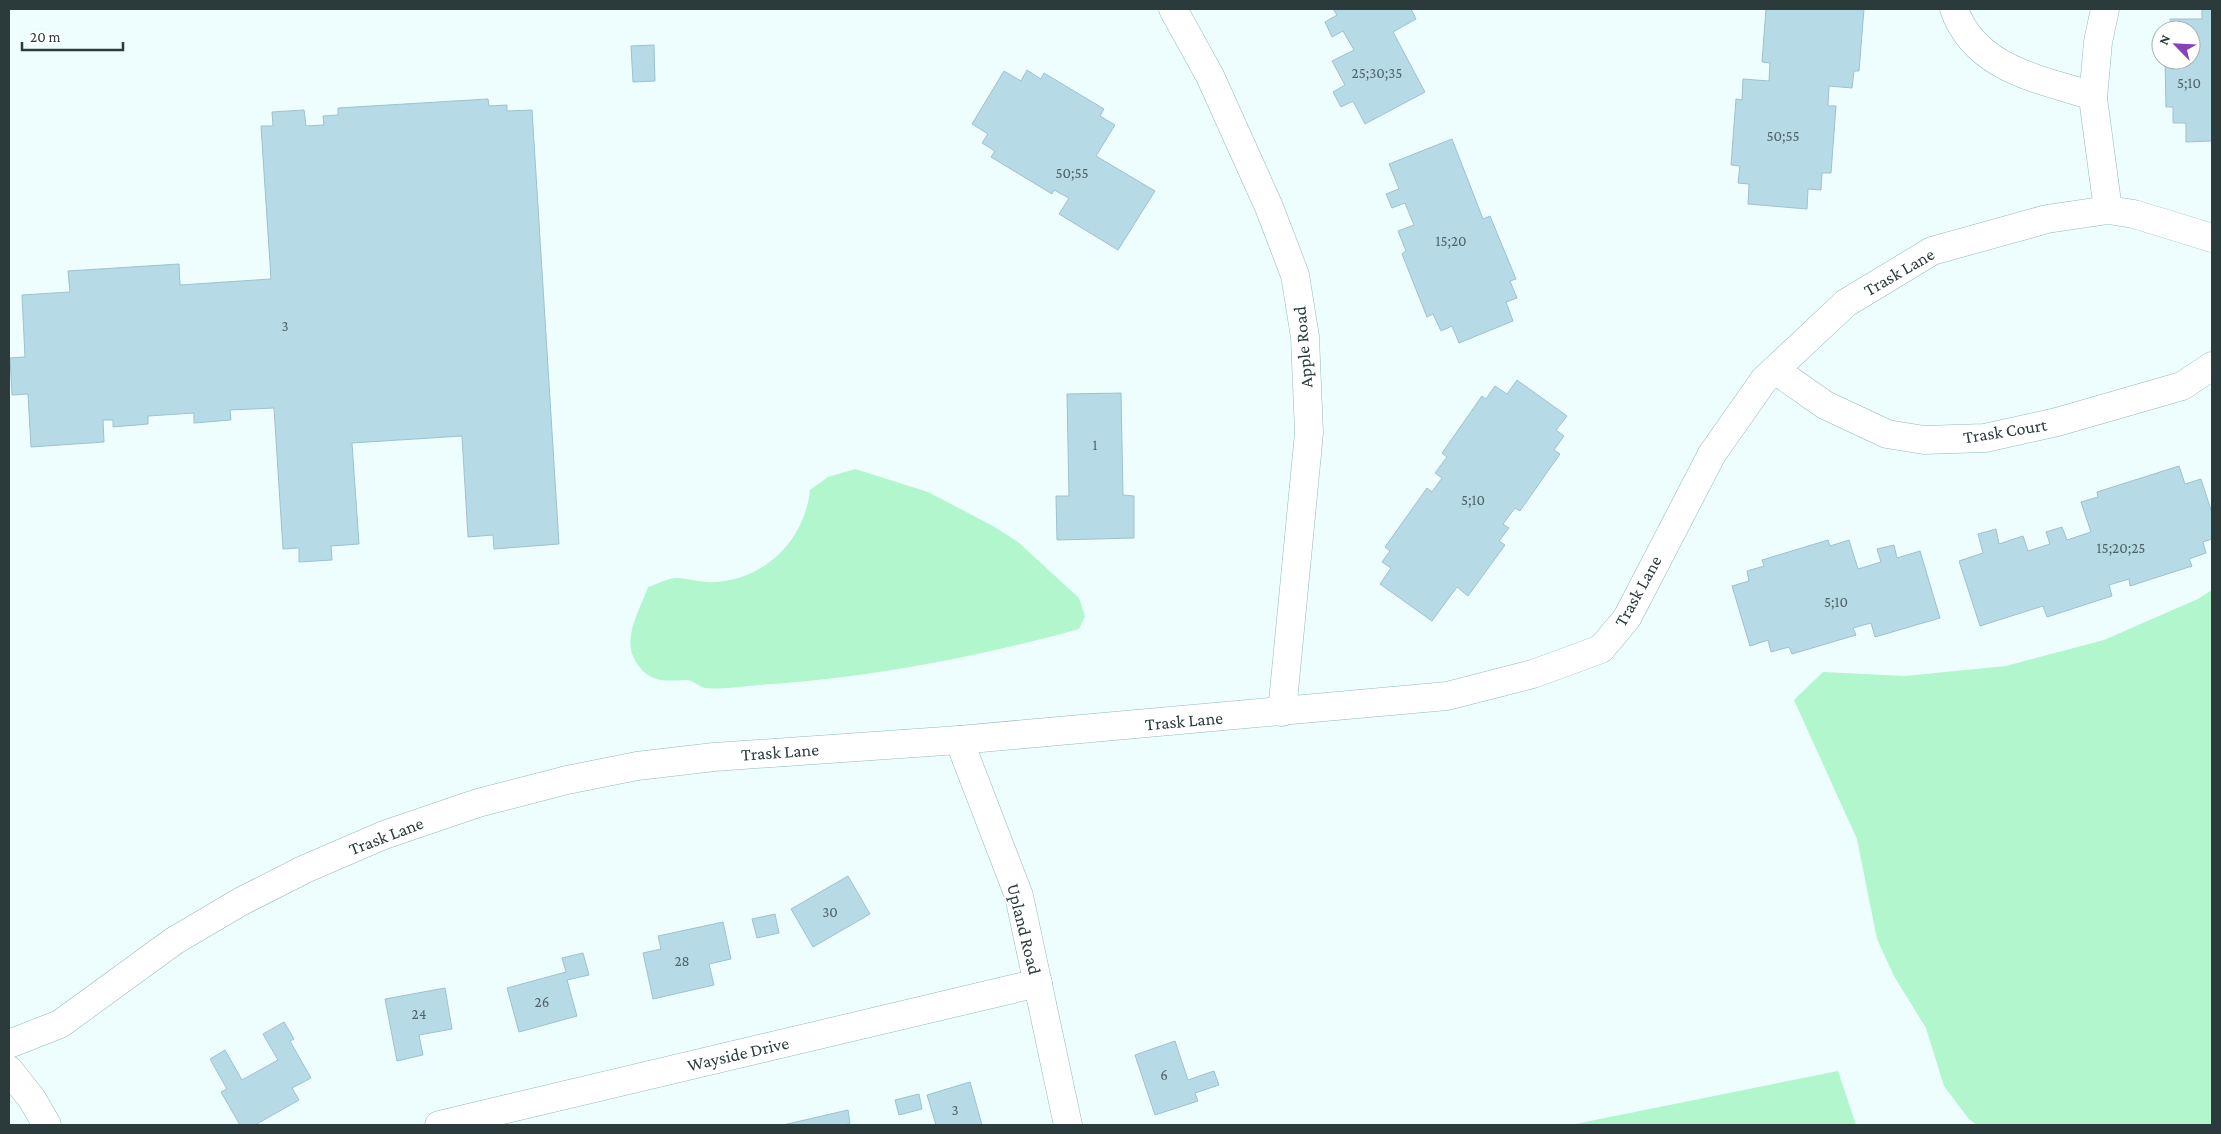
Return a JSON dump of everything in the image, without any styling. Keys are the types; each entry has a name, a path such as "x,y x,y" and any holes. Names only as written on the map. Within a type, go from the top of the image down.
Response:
{"street":[{"name":"Apple Road","path":"1173,9 1210,76 1269,207 1295,276 1305,337 1309,433 1282,712"},
{"path":"1954,9 1960,26 1983,53 2014,71 2094,96"},
{"path":"2106,9 2098,42 2094,96 2108,210"},
{"name":"Trask Lane","path":"9,1044 60,1024 174,941 240,902 304,869 384,835 478,803 567,780 637,766 714,757 959,740 1447,696 1533,674 1601,649 1627,618 1712,454 1764,380 1846,303 1932,251 2047,219 2108,210 2134,214 2212,238"},
{"name":"Trask Court","path":"1775,370 1825,405 1887,434 1924,440 1986,438 2057,422 2182,386 2212,366"},
{"name":"Upland Road","path":"959,740 1019,896 1068,1125"},
{"name":"Wayside Drive","path":"439,1125 1038,984"},
{"path":"9,1070 32,1099 47,1125"}],"green space":[{"path":"855,469 928,492 993,526 1018,542 1079,598 1085,616 1079,629 960,658 880,672 799,682 706,688 688,680 670,681 658,679 646,674 641,669 632,653 630,644 633,624 648,587 675,578 716,582 734,579 751,573 780,553 791,540 807,508 810,490 828,477"},
{"path":"2212,590 2212,1125 1977,1125 1968,1118 1944,1086 1926,1028 1894,976 1877,939 1857,839 1794,700 1823,672 1905,676 2006,666 2104,640 2198,599"},
{"path":"1838,1071 1856,1125 1570,1125"}],"building":[{"path":"1333,9 1411,9 1416,19 1393,32 1425,92 1365,124 1353,101 1341,107 1333,92 1345,85 1332,61 1354,50 1343,31 1332,37 1325,22 1337,15"},
{"path":"1766,9 1864,9 1859,71 1854,71 1852,88 1829,86 1828,106 1836,106 1831,173 1822,173 1821,190 1808,189 1807,209 1748,204 1749,184 1738,183 1740,166 1731,165 1736,99 1742,100 1743,79 1769,81 1770,63 1762,62"},
{"path":"2202,9 2212,9 2212,141 2186,142 2186,123 2173,123 2173,107 2166,107 2165,70 2201,70 2201,20 2170,19 2202,19"},
{"path":"654,45 655,81 633,82 631,46"},
{"path":"1027,70 1041,79 1044,73 1104,109 1100,116 1115,125 1096,156 1155,191 1118,250 1059,214 1069,198 1054,190 1052,194 991,157 995,151 982,143 988,134 972,124 1004,71 1021,81"},
{"path":"488,99 489,106 507,105 507,111 532,110 559,544 494,549 493,535 468,537 462,436 352,443 359,544 331,546 332,560 299,562 299,548 283,549 274,408 230,410 231,420 194,423 194,413 148,416 148,424 113,427 113,420 103,420 104,442 31,447 28,394 12,395 10,358 25,357 22,295 70,292 68,271 179,264 180,285 271,279 261,126 273,126 272,112 304,110 306,126 324,125 323,116 338,115 338,108"},
{"path":"1452,139 1483,219 1490,216 1516,279 1510,281 1517,298 1506,302 1513,321 1459,343 1452,326 1441,331 1433,314 1427,317 1402,254 1406,251 1398,231 1414,225 1405,203 1392,208 1386,194 1399,189 1389,164"},
{"path":"1517,380 1567,416 1556,430 1564,436 1554,450 1560,454 1520,511 1515,508 1503,524 1509,528 1499,541 1505,545 1468,596 1457,587 1432,621 1380,584 1391,568 1382,562 1390,551 1385,547 1427,488 1432,492 1442,478 1435,473 1447,457 1442,453 1482,396 1486,399 1495,386 1507,394"},
{"path":"1121,393 1123,495 1134,496 1134,538 1057,540 1056,496 1069,496 1067,394"},
{"path":"2179,466 2185,484 2201,479 2212,513 2212,539 2203,542 2206,553 2189,559 2192,566 2130,586 2129,579 2109,585 2112,596 2047,617 2043,606 1980,626 1959,561 1983,553 1978,534 1996,529 1999,544 2023,536 2028,551 2050,544 2046,532 2062,527 2067,540 2091,532 2081,502 2098,497 2097,492"},
{"path":"1828,540 1830,546 1849,540 1858,569 1881,562 1877,549 1894,545 1897,558 1920,551 1940,618 1875,637 1871,623 1853,628 1856,635 1792,654 1789,647 1771,652 1768,640 1750,646 1732,586 1749,581 1747,571 1764,566 1762,560"},
{"path":"848,876 870,914 813,947 791,909"},
{"path":"775,914 779,933 757,938 752,919"},
{"path":"723,922 731,959 709,964 714,985 653,999 643,953 661,949 658,936"},
{"path":"583,953 589,975 567,980 577,1016 519,1032 507,988 566,972 562,958"},
{"path":"445,988 452,1029 419,1035 423,1055 397,1061 385,999"},
{"path":"284,1022 294,1039 290,1041 311,1078 292,1088 299,1100 255,1125 240,1125 221,1092 227,1089 210,1059 225,1050 242,1080 278,1060 263,1034"},
{"path":"1175,1041 1188,1080 1214,1071 1219,1085 1195,1093 1198,1101 1155,1115 1135,1055"},
{"path":"970,1082 982,1125 936,1125 927,1095"},
{"path":"919,1094 922,1109 899,1115 895,1100"},
{"path":"848,1110 850,1123 845,1125 783,1125"}]}
